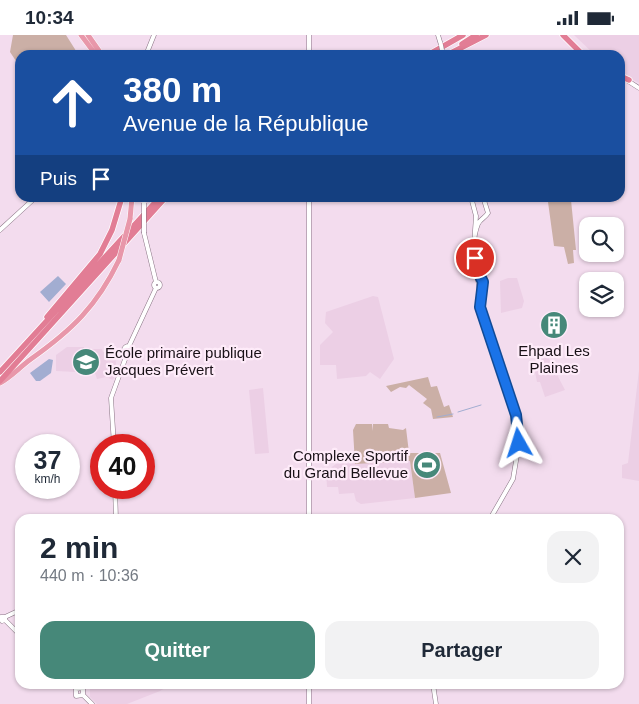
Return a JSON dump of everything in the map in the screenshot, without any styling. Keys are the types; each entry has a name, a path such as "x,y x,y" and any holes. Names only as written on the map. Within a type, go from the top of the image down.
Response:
{"highway":[{"path":"82,35 92,50"},
{"path":"88,35 98,50"},
{"path":"437,50 463,35"},
{"path":"441,50 468,35"},
{"path":"451,50 476,35"},
{"path":"457,50 486,35"},
{"path":"563,36 576,50"},
{"path":"563,36 576,50"},
{"path":"42,326 48,314 100,253 112,230 120,202"},
{"path":"0,382 58,340 80,321 101,294 119,260 130,219 132,202"},
{"path":"0,372 155,202"},
{"path":"0,382 162,202"}],"street":[{"path":"148,50 154,35"},
{"path":"309,35 309,50"},
{"path":"438,35 442,50"},
{"path":"628,81 639,87"},
{"path":"0,231 31,202"},
{"path":"113,434 111,398 127,354 132,351 129,346 156,288 160,285 156,283 144,233 144,202"},
{"path":"309,514 310,202"},
{"path":"473,202 476,216 472,251 480,282"},
{"path":"485,202 488,211 478,225 475,244 480,282 480,307 516,415 519,443 522,447 518,449 513,479 493,514"},
{"path":"476,216 482,218"},
{"path":"115,499 116,514"},
{"path":"15,612 3,618 15,630"},
{"path":"74,689 76,696 83,695"},
{"path":"83,689 83,695 92,704"},
{"path":"309,689 309,704"},
{"path":"434,689 436,704"}],"shaded area":[{"path":"13,35 66,35 75,50 15,50 15,60 10,52"},
{"path":"574,35 639,35 639,83 625,76 625,50 590,50"},
{"path":"548,202 571,202 576,250 573,250 574,263 568,264 564,247 554,246"},
{"path":"508,278 517,278 524,301 522,308 501,313 500,281"},
{"path":"373,296 378,297 394,359 380,379 370,372 366,376 337,379 336,365 320,365 320,345 333,332 325,323 326,312"},
{"name":"École primaire publique Jacques Prévert","path":"67,347 84,347 84,354 89,354 92,349 102,349 103,352 110,350 112,358 115,358 117,368 113,380 106,377 97,379 95,373 56,371 56,355"},
{"path":"548,357 565,390 545,397 540,382 537,382 533,362"},
{"path":"639,370 639,481 622,478 622,465 628,463"},
{"path":"428,377 431,387 437,386 444,407 449,405 453,417 433,419 431,409 423,403 427,399 409,385 406,388 400,387 391,392 386,386"},
{"path":"263,388 269,453 255,454 249,390"},
{"name":"Complexe Sportif du Grand Bellevue","path":"356,424 372,424 373,431 373,424 388,424 389,428 403,430 406,428 409,453 440,453 451,493 415,498 410,461 355,464 353,430"},
{"path":"410,461 415,498 361,504 356,501 354,493 339,494 338,487 327,487 326,471 336,464"},
{"path":"90,689 163,689 127,704 97,704 90,697"}],"water":[{"path":"58,276 66,284 49,302 40,292"},
{"path":"49,359 53,360 51,373 40,381 36,381 30,373"}],"waterway":[{"path":"458,412 481,405"},
{"path":"437,417 453,414"}],"place":[{"name":"Ehpad Les Plaines","path":"554,325"},
{"name":"École primaire publique Jacques Prévert","path":"86,362"},
{"name":"Complexe Sportif du Grand Bellevue","path":"427,465"}],"route":[{"path":"475,258 484,288 480,307 516,415 519,443"}]}
